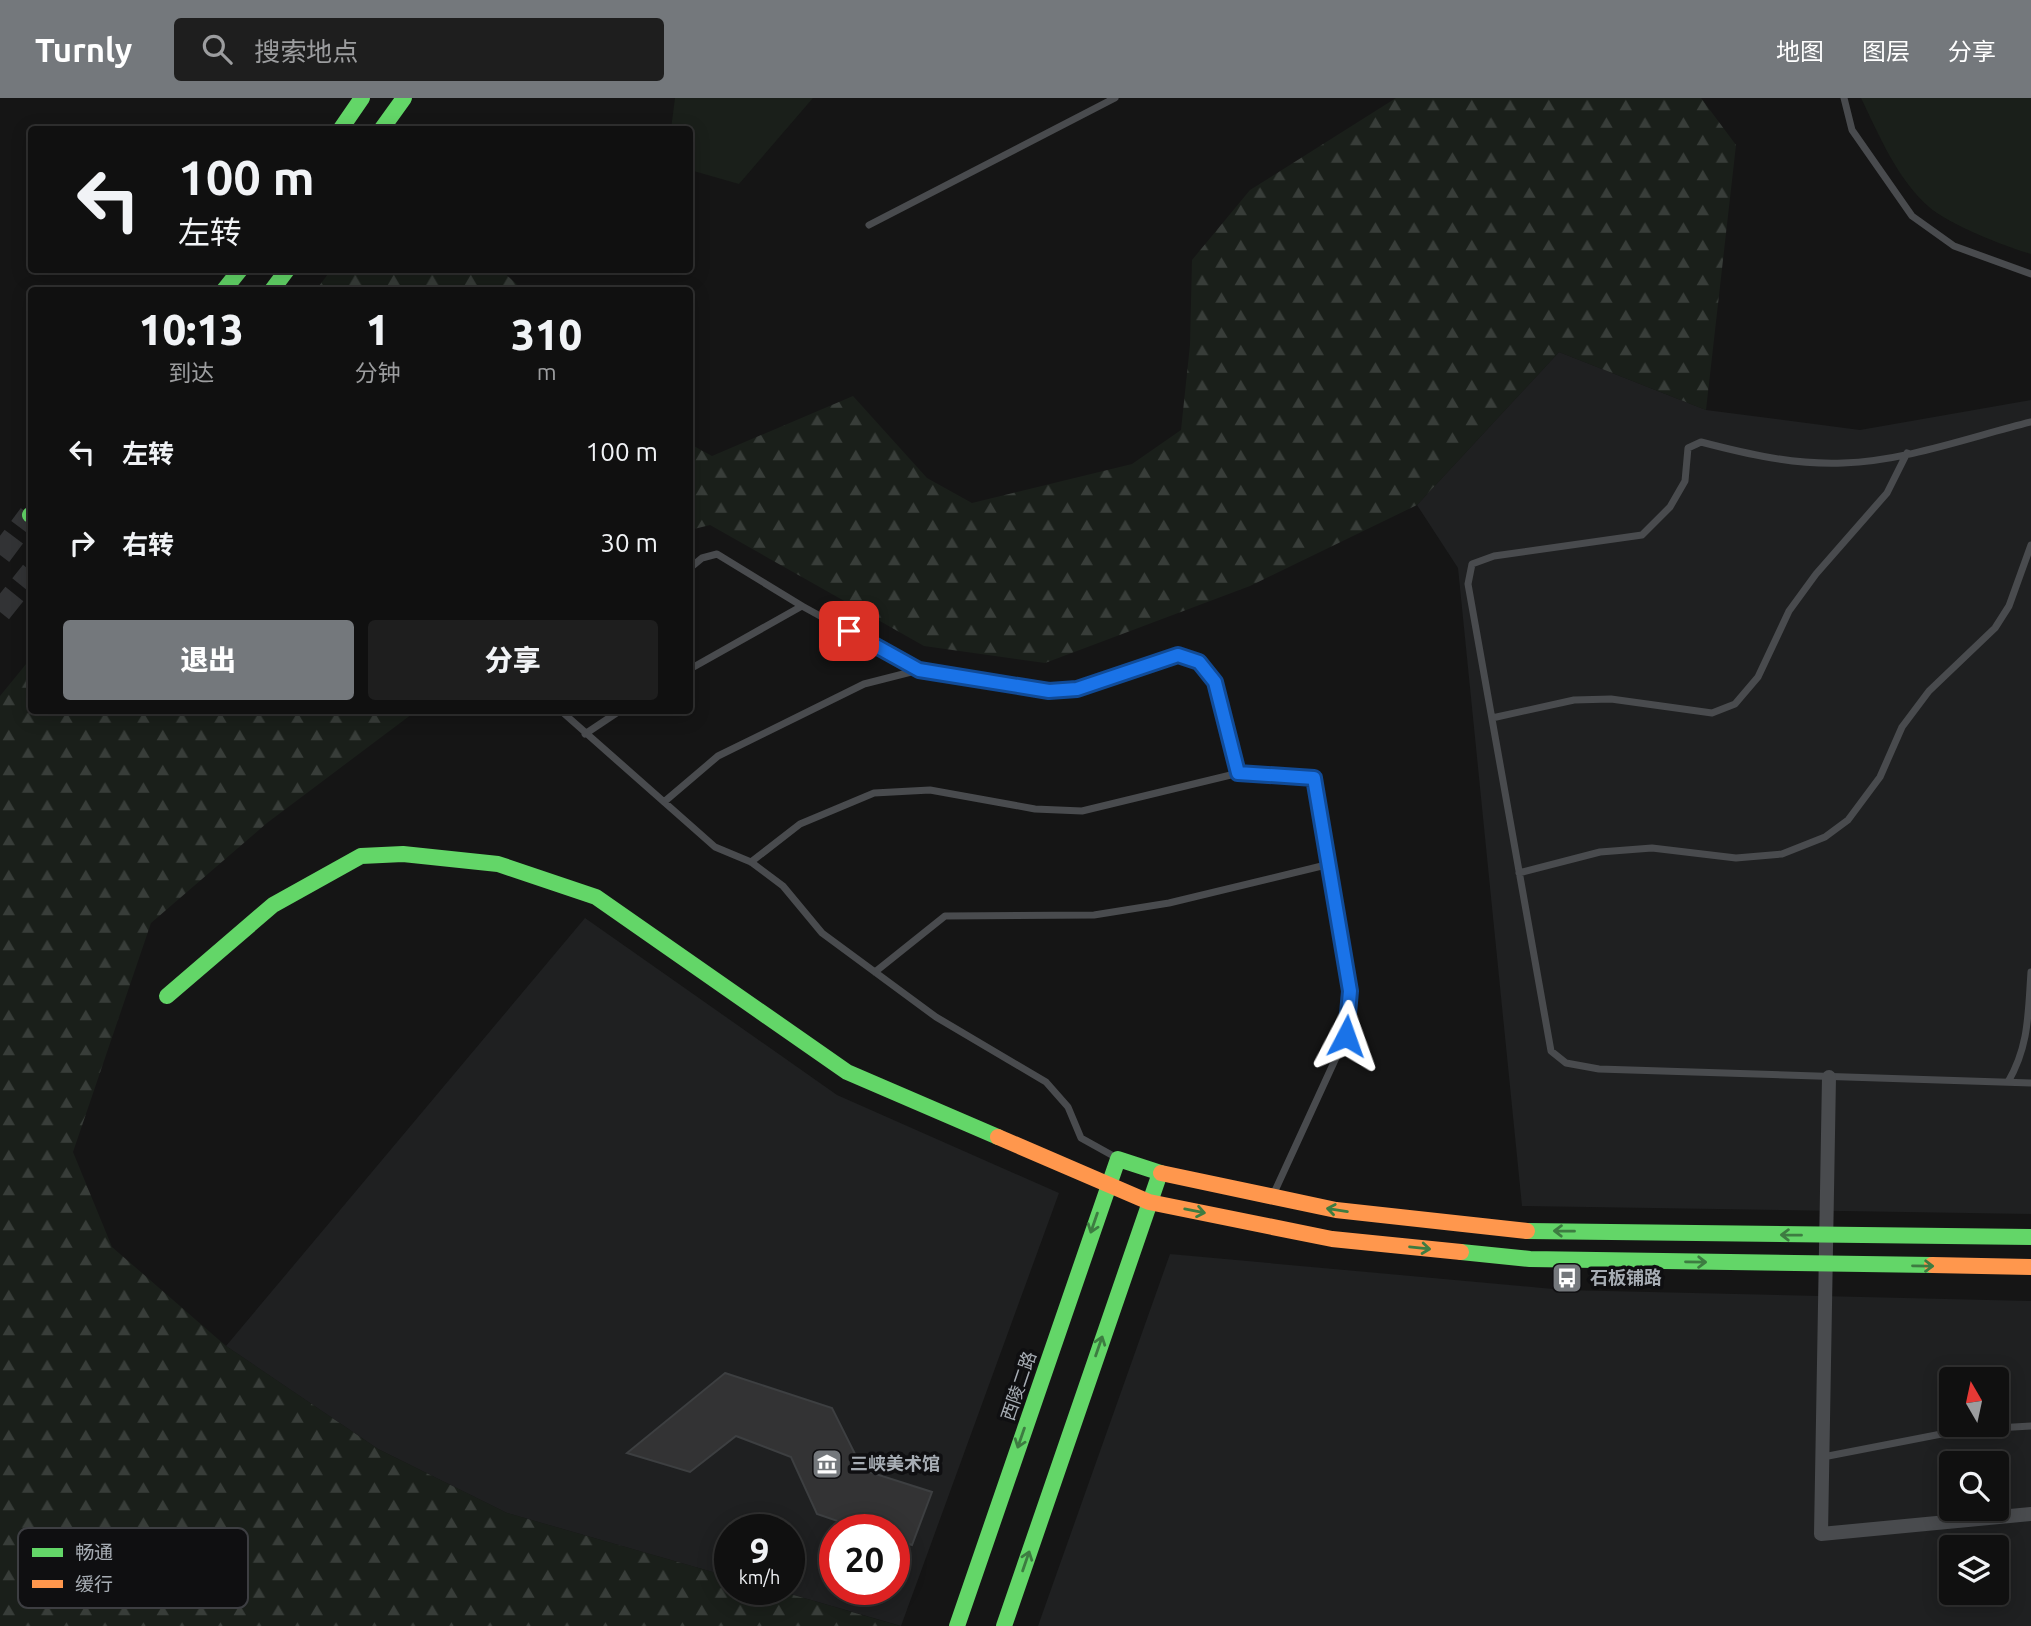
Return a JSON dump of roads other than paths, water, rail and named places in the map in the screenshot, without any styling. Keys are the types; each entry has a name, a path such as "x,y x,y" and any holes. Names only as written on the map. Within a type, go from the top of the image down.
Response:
{"main road":[{"path":"343,126 362,98"},
{"path":"384,126 404,98"},
{"path":"226,287 238,273"},
{"path":"167,996 273,905 361,856 403,854 498,864 596,897 847,1072 1149,1202 1332,1239 1530,1259 2031,1267"},
{"path":"1118,1158 1160,1172 1336,1210 1531,1231 2031,1237"},
{"name":"西陵二路","path":"957,1626 1118,1158"},
{"path":"1004,1626 1160,1172"}],"street":[{"path":"1829,1077 1828,1265 1821,1534 2031,1514"}],"lane":[{"path":"869,225 1115,98"},
{"path":"1843,98 1852,130 1912,216 1954,246 2031,274"},
{"path":"2031,422 1907,453 1842,463 1765,458 1700,442 1688,448 1685,481 1670,507 1642,536 1494,556 1472,564 1468,584 1551,1051 1566,1063 1599,1069 2031,1083"},
{"path":"1492,719 1574,700 1611,699 1712,713 1735,704 1758,677 1790,611 1816,574 1887,493 1907,453"},
{"path":"1519,873 1600,852 1652,848 1736,858 1782,854 1825,837 1847,820 1881,777 1902,727 1929,691 1995,628 2009,606 2031,545"},
{"path":"693,566 702,558 717,554 802,606 919,670 1049,691 1077,689 1178,655 1199,662 1215,682 1238,773"},
{"path":"693,667 802,606"},
{"path":"664,802 718,756 864,684 919,670"},
{"path":"564,714 715,847 751,862 783,886 822,933 936,1017 1046,1082 1068,1107 1081,1138 1118,1158"},
{"path":"585,734 615,714"},
{"path":"751,862 800,824 874,793 930,790 1035,809 1082,811 1238,773 1314,778 1350,991 1346,1036 1272,1196"},
{"path":"875,972 946,916 1094,915 1169,903 1330,864"},
{"path":"2008,1082 2022,1059 2031,972"},
{"path":"1823,1457 1962,1430 2031,1426"}],"tunnel":[{"path":"0,555 28,518"},
{"path":"0,612 28,577"}],"place":[{"name":"石板铺路","path":"1567,1278"},
{"name":"三峡美术馆","path":"827,1464"}]}
